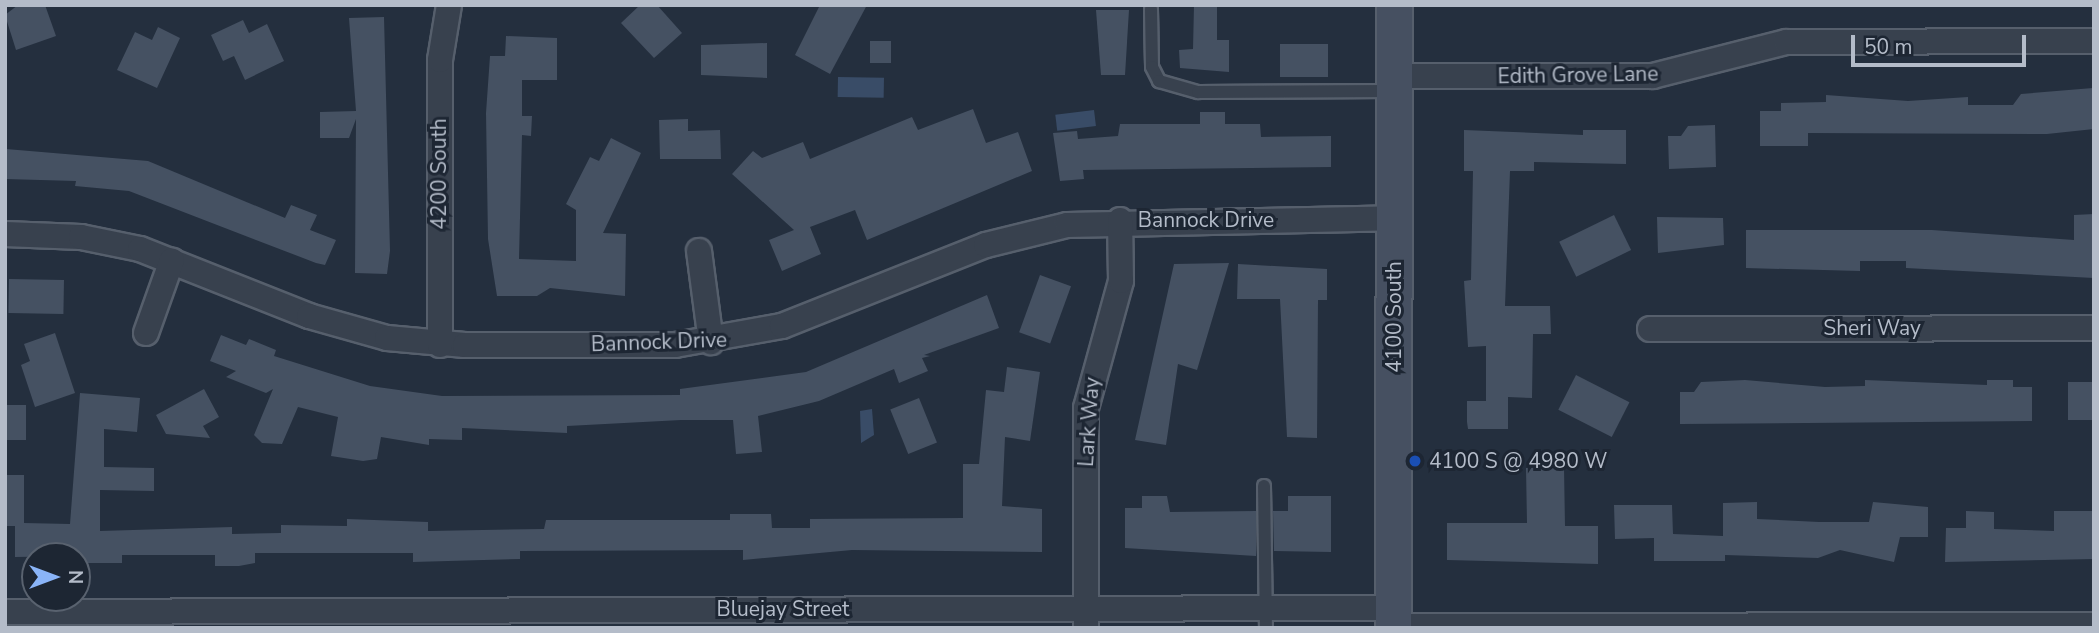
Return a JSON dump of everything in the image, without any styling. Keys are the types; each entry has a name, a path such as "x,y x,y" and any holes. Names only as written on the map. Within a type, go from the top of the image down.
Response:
{"main road":[{"name":"4100 South","path":"1393,621 1394,5"}],"street":[{"name":"4200 South","path":"440,345 439,72 449,5"},
{"name":"Edith Grove Lane","path":"1394,83 1653,76 1786,42 2094,41"},
{"name":"Bannock Drive","path":"5,233 80,237 172,260 334,325 440,345 711,342 782,327 1013,236 1120,220 1394,218"},
{"name":"Lark Way","path":"1086,618 1086,408 1121,281 1120,220"},
{"path":"699,251 711,342"},
{"path":"146,333 172,260"},
{"name":"Sheri Way","path":"1650,329 2094,328"},
{"name":"Bluejay Street","path":"5,612 1266,618 1708,627 2094,625"}],"lane":[{"path":"1151,9 1152,66 1159,81 1198,92 1394,83"},
{"path":"1265,486 1266,618"}],"water":[{"path":"838,77 884,78 884,98 838,97"},
{"path":"1094,110 1096,126 1057,131 1055,115"},
{"path":"872,409 874,435 861,443 860,411"}],"building":[{"path":"18,5 45,5 56,36 16,50 5,15"},
{"path":"640,5 657,5 682,33 654,58 621,23"},
{"path":"820,5 867,5 830,74 795,55"},
{"path":"1194,5 1217,5 1217,40 1229,40 1229,72 1180,68 1179,50 1193,49"},
{"path":"1096,10 1129,10 1125,75 1101,75"},
{"path":"384,17 390,251 387,274 355,273 356,119 349,138 320,138 320,112 356,111 349,18"},
{"path":"243,20 249,33 267,24 284,61 245,80 234,56 223,61 211,35"},
{"path":"158,27 180,38 157,88 117,70 135,32 152,40"},
{"path":"506,36 557,38 557,80 522,80 522,116 532,116 531,136 522,135 519,259 576,261 576,210 566,204 590,157 599,161 611,138 641,153 603,233 626,234 625,296 550,288 537,296 497,296 488,239 486,113 490,56 505,56"},
{"path":"870,41 891,41 891,63 870,63"},
{"path":"767,43 767,78 701,75 701,45"},
{"path":"1280,44 1328,44 1328,77 1280,77"},
{"path":"2093,88 2094,129 2047,134 1808,133 1808,146 1760,146 1760,111 1781,111 1781,103 1826,102 1826,95 1908,101 1968,97 1968,105 2013,105 2021,94"},
{"path":"973,109 986,143 1018,132 1032,171 867,240 855,210 810,227 821,254 782,271 769,240 794,230 732,174 753,151 762,158 803,142 810,159 912,117 918,130"},
{"path":"1200,112 1225,112 1225,124 1260,124 1261,137 1331,136 1331,167 1083,170 1084,179 1060,181 1053,133 1077,131 1078,139 1118,136 1120,124 1200,124"},
{"path":"688,119 688,131 720,130 721,159 660,159 659,120"},
{"path":"1715,125 1716,167 1669,169 1668,136 1681,136 1688,126"},
{"path":"1464,130 1583,135 1583,130 1626,130 1626,164 1534,162 1534,171 1510,171 1505,306 1550,306 1551,334 1533,334 1532,398 1508,397 1508,429 1468,429 1467,401 1486,401 1486,346 1468,347 1464,281 1471,280 1473,171 1464,171"},
{"path":"6,149 148,161 285,218 291,205 317,215 310,230 336,240 325,265 129,191 75,186 76,181 5,179"},
{"path":"2094,214 2094,278 1906,268 1906,261 1860,261 1860,271 1746,268 1746,230 1932,230 2074,240 2074,215"},
{"path":"1614,215 1631,250 1576,277 1559,242"},
{"path":"1657,217 1723,218 1724,245 1658,253"},
{"path":"1229,263 1197,370 1178,364 1166,445 1135,440 1174,264"},
{"path":"1238,264 1327,269 1327,300 1318,300 1317,438 1287,437 1280,299 1237,299"},
{"path":"1040,275 1071,286 1050,344 1019,332"},
{"path":"9,279 64,280 63,314 8,313"},
{"path":"987,295 999,328 924,355 930,356 922,358 928,371 899,383 894,369 819,401 758,416 762,452 736,454 733,420 681,420 567,426 567,433 462,428 462,440 429,439 429,445 381,437 377,459 363,461 331,456 338,417 298,407 282,444 262,443 254,435 273,389 266,393 226,377 236,371 210,361 221,335 246,345 249,339 276,350 274,356 370,386 442,396 680,395 680,389 806,372"},
{"path":"55,333 75,393 35,407 21,365 30,361 24,344"},
{"path":"1007,367 1040,372 1030,441 1005,437 1002,506 1042,509 1042,552 852,550 743,560 743,550 520,551 520,559 413,562 413,553 255,553 255,563 239,566 215,566 215,555 122,555 122,563 91,563 91,542 21,542 21,557 15,557 15,526 5,526 5,475 24,475 24,523 70,524 80,393 140,398 137,432 104,429 104,467 154,468 154,491 100,490 100,531 232,527 232,534 281,533 281,525 347,526 347,519 428,522 428,531 544,529 546,520 730,520 730,514 771,514 772,528 810,528 810,519 963,518 963,464 979,464 986,390 1004,392"},
{"path":"1576,375 1629,402 1612,437 1558,410"},
{"path":"1745,380 1825,387 1865,386 1865,380 1987,385 1987,380 2013,380 2013,387 2032,387 2032,421 1680,424 1680,392 1694,392 1701,382"},
{"path":"2068,382 2094,382 2094,420 2068,420"},
{"path":"204,389 219,417 203,426 210,438 166,434 156,415"},
{"path":"919,398 937,443 908,454 890,410"},
{"path":"5,405 26,405 26,440 5,440"},
{"path":"1564,467 1565,526 1598,526 1598,564 1447,560 1447,523 1527,523 1526,468"},
{"path":"1142,496 1167,496 1170,512 1256,511 1256,556 1125,548 1125,508 1142,508"},
{"path":"1288,496 1331,496 1331,552 1274,551 1273,511 1288,511"},
{"path":"1757,502 1757,519 1819,522 1869,522 1873,502 1928,507 1928,537 1900,537 1894,562 1840,550 1818,558 1725,555 1725,561 1654,561 1654,538 1615,539 1614,505 1672,505 1673,534 1723,536 1723,503"},
{"path":"1966,511 1994,512 1994,529 2054,531 2054,511 2093,511 2094,559 1945,562 1946,528 1966,528"}],"place":[{"name":"4100 S @ 4980 W","path":"1415,461"}]}
